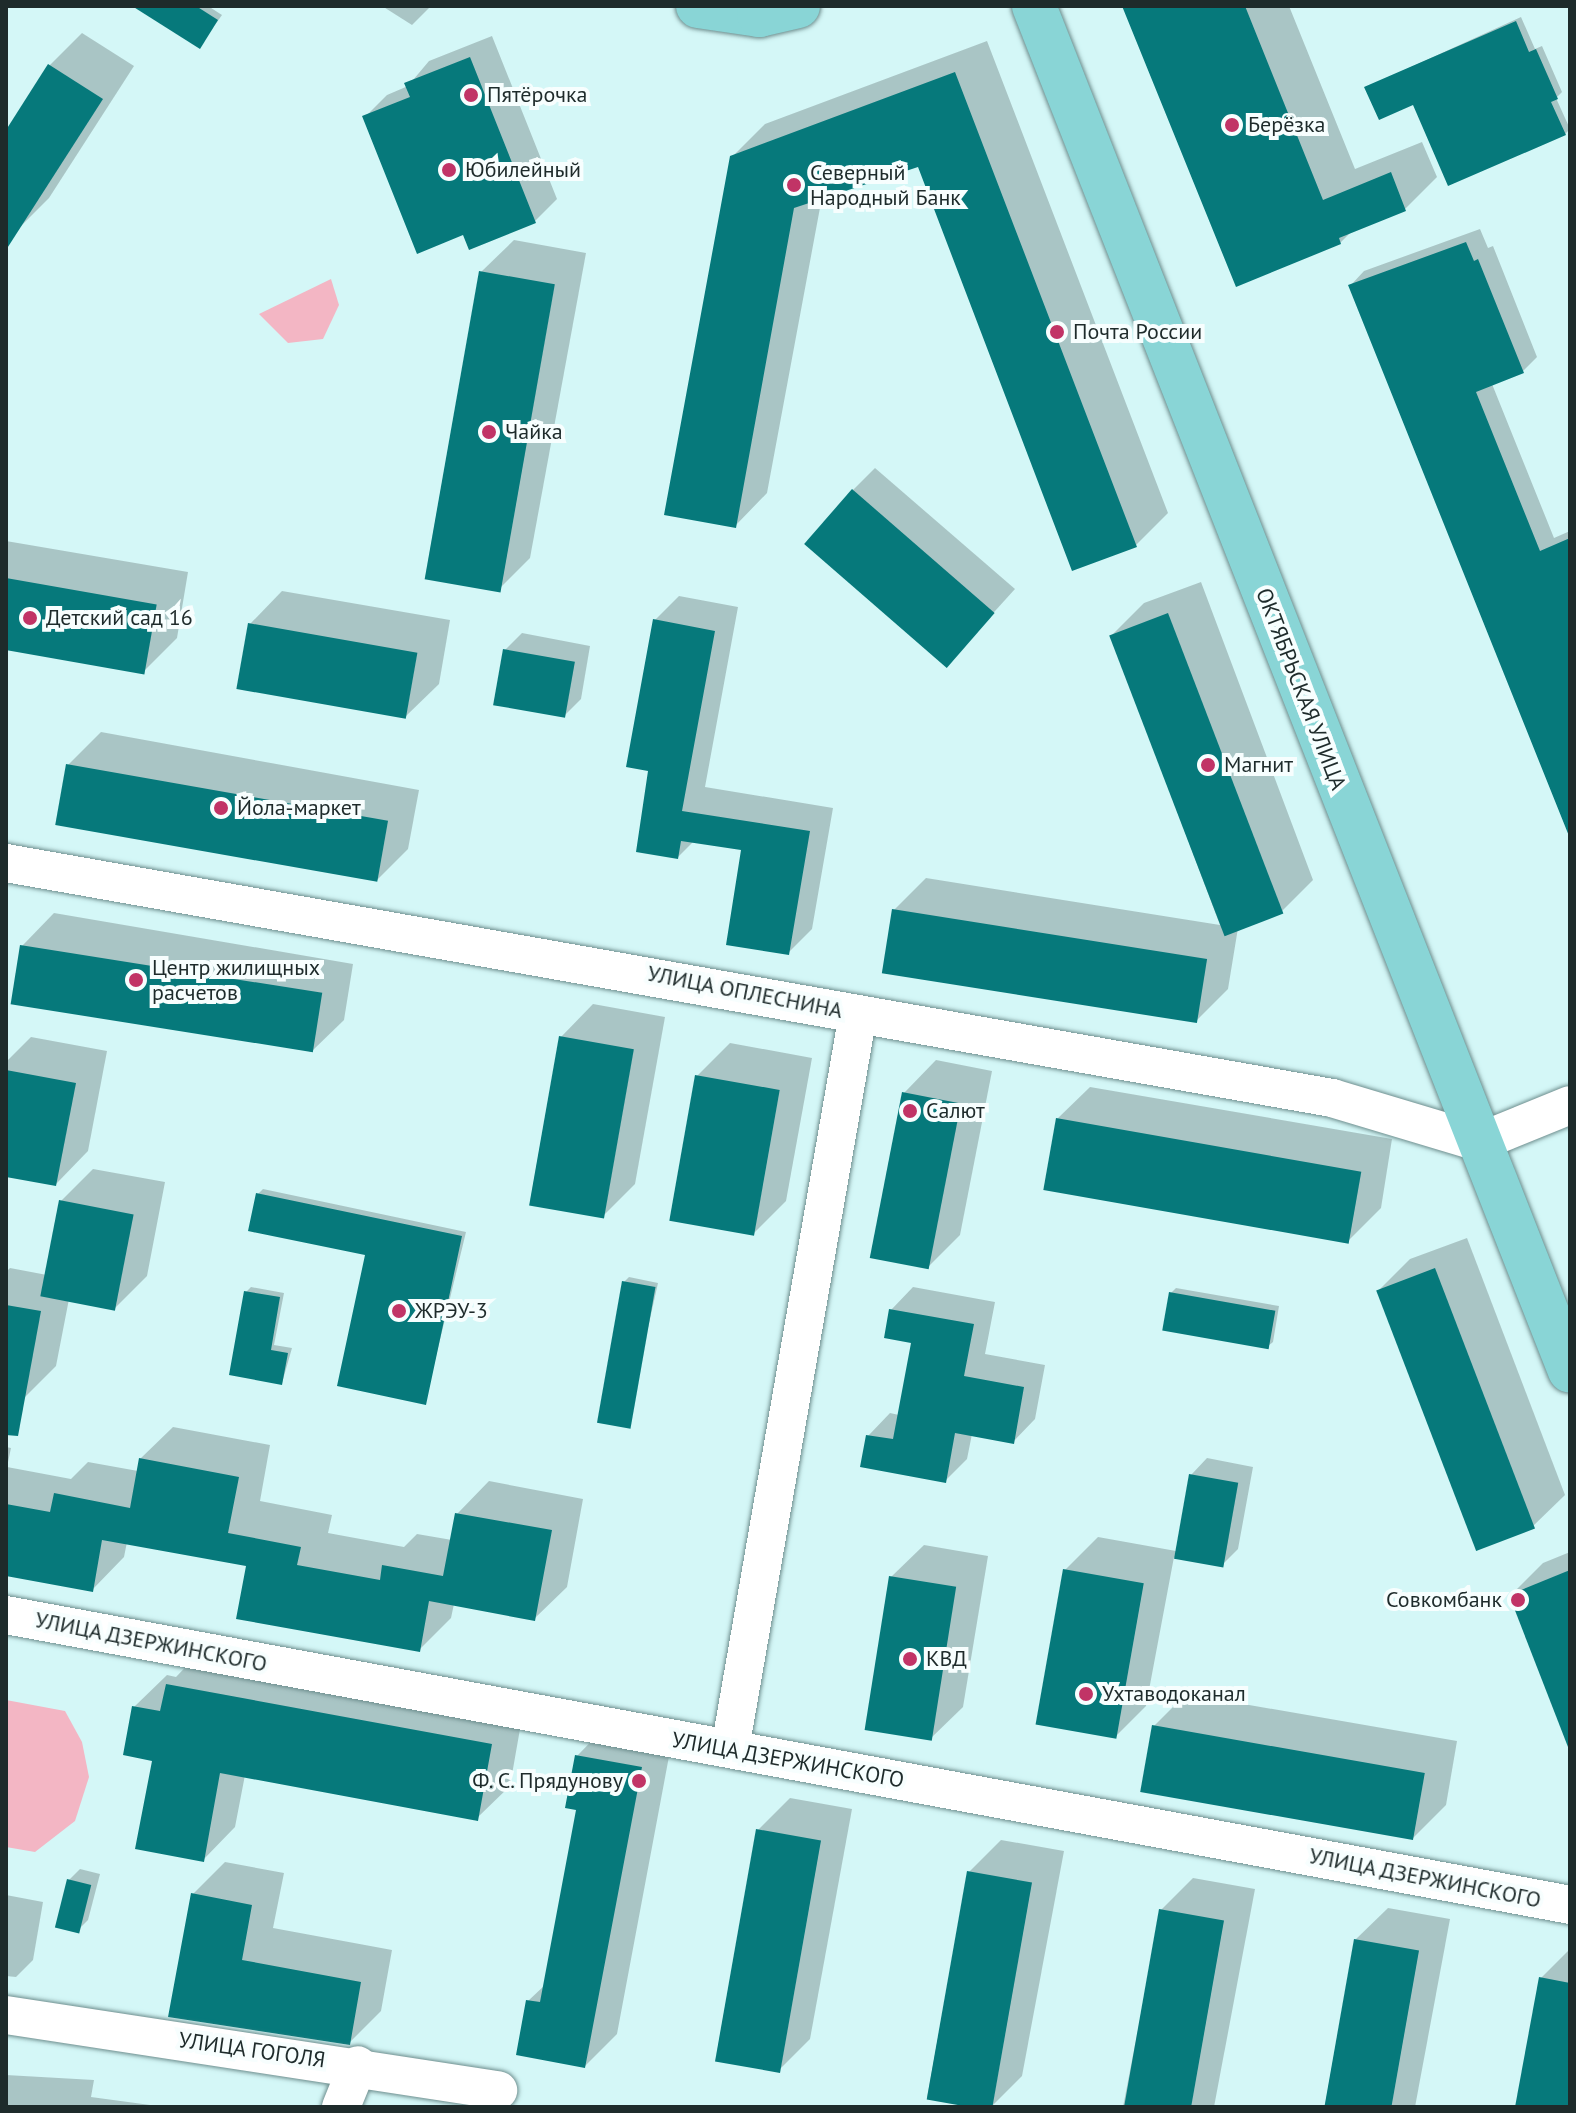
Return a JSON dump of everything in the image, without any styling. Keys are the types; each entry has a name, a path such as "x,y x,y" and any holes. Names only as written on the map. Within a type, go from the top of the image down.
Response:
{"main road":[{"path":"698,6 759,15 798,6"},
{"name":"ОКТЯБРЬСКАЯ УЛИЦА","path":"1034,6 1570,1371"}],"street":[{"name":"УЛИЦА ОПЛЕСНИНА","path":"6,863 1332,1098 1479,1142"},
{"path":"730,1749 858,1014"},
{"path":"1479,1142 1570,1105"},
{"name":"УЛИЦА ДЗЕРЖИНСКОГО","path":"6,1615 1570,1905"},
{"name":"УЛИЦА ГОГОЛЯ","path":"6,2015 358,2065 498,2090"},
{"path":"341,2107 358,2065"}],"shaded area":[{"path":"331,279 339,305 323,339 288,343 259,314"},
{"path":"6,1700 65,1711 82,1742 89,1777 75,1821 35,1852 6,1847"}],"building":[{"path":"132,6 196,6 218,20 200,49"},
{"name":"Берёзка","path":"1122,6 1245,6 1323,200 1391,172 1406,211 1339,238 1341,244 1236,287"},
{"path":"1516,21 1529,52 1536,49 1558,99 1551,102 1566,135 1448,186 1413,105 1379,120 1364,87"},
{"name":"Юбилейный","path":"470,57 536,223 469,250 463,235 417,254 362,116 410,97 404,83"},
{"path":"48,64 103,99 6,250 6,130"},
{"path":"955,72 1137,547 1072,571 918,167 794,208 736,528 664,515 730,156"},
{"path":"1466,242 1474,261 1478,259 1524,373 1476,392 1540,551 1570,538 1569,836 1348,285"},
{"name":"Чайка","path":"479,271 555,284 500,593 425,579"},
{"path":"852,489 995,613 947,668 804,544"},
{"path":"6,578 157,605 144,674 6,650"},
{"path":"1168,613 1283,914 1225,936 1109,636"},
{"path":"653,619 715,631 682,811 810,831 789,955 726,945 741,850 681,841 678,859 636,852 648,771 626,767"},
{"path":"248,623 417,653 406,719 236,689"},
{"path":"503,649 575,662 565,718 493,705"},
{"path":"66,764 388,821 377,882 55,825"},
{"path":"892,909 1207,959 1197,1023 882,973"},
{"path":"20,945 322,993 313,1052 11,1004"},
{"path":"559,1036 634,1049 604,1219 529,1205"},
{"path":"6,1070 76,1083 56,1186 6,1177"},
{"path":"695,1075 780,1090 754,1236 669,1221"},
{"path":"902,1092 961,1103 929,1269 870,1258"},
{"path":"1056,1118 1361,1172 1349,1244 1043,1190"},
{"name":"ЖРЭУ-3","path":"256,1193 462,1236 426,1405 337,1386 365,1255 248,1231"},
{"path":"59,1200 134,1215 115,1311 40,1296"},
{"path":"1435,1268 1535,1528 1476,1551 1376,1291"},
{"path":"622,1281 655,1287 630,1429 597,1423"},
{"path":"244,1291 280,1297 271,1350 288,1353 282,1385 229,1375"},
{"path":"1169,1292 1275,1311 1269,1349 1162,1330"},
{"path":"6,1305 41,1311 18,1436 6,1435"},
{"path":"889,1309 974,1324 964,1376 1024,1387 1014,1444 955,1433 946,1483 860,1467 866,1435 893,1439 911,1343 884,1338"},
{"path":"139,1458 239,1477 228,1533 301,1547 297,1565 380,1580 382,1565 443,1576 455,1513 552,1530 535,1621 429,1601 420,1652 236,1619 246,1566 102,1540 93,1592 6,1576 6,1504 50,1512 54,1493 130,1508"},
{"path":"1189,1474 1238,1483 1223,1567 1174,1559"},
{"path":"1063,1569 1144,1583 1116,1739 1036,1725"},
{"path":"1570,1570 1570,1746 1568,1747 1509,1595"},
{"name":"КВД","path":"889,1576 956,1587 932,1741 865,1730"},
{"path":"166,1684 492,1744 478,1821 220,1773 204,1862 135,1849 152,1761 123,1755 132,1706 160,1711"},
{"path":"1152,1725 1425,1773 1413,1840 1140,1792"},
{"path":"575,1755 642,1767 585,2068 516,2055 526,2000 540,2002 576,1810 565,1808"},
{"path":"756,1829 821,1840 780,2073 715,2061"},
{"path":"967,1871 1032,1882 992,2107 969,2107 927,2099"},
{"path":"67,1879 91,1885 79,1934 55,1928"},
{"path":"191,1893 252,1905 242,1960 361,1982 350,2045 168,2017"},
{"path":"1159,1909 1224,1920 1191,2107 1124,2107"},
{"path":"1354,1939 1419,1950 1391,2107 1324,2107"},
{"path":"1539,1977 1570,1983 1570,2107 1515,2107"}],"place":[{"name":"Пятёрочка","path":"471,95"},
{"name":"Берёзка","path":"1232,125"},
{"name":"Юбилейный","path":"449,170"},
{"name":"Северный Народный Банк","path":"794,185"},
{"name":"Почта России","path":"1057,332"},
{"name":"Чайка","path":"489,432"},
{"name":"Детский сад 16","path":"30,618"},
{"name":"Магнит","path":"1208,765"},
{"name":"Йола-маркет","path":"221,808"},
{"name":"Центр жилищных расчетов","path":"136,980"},
{"name":"Салют","path":"910,1111"},
{"name":"ЖРЭУ-3","path":"399,1311"},
{"name":"Совкомбанк","path":"1518,1600"},
{"name":"КВД","path":"910,1659"},
{"name":"Ухтаводоканал","path":"1086,1694"},
{"name":"Ф. С. Прядунову","path":"639,1781"}]}
